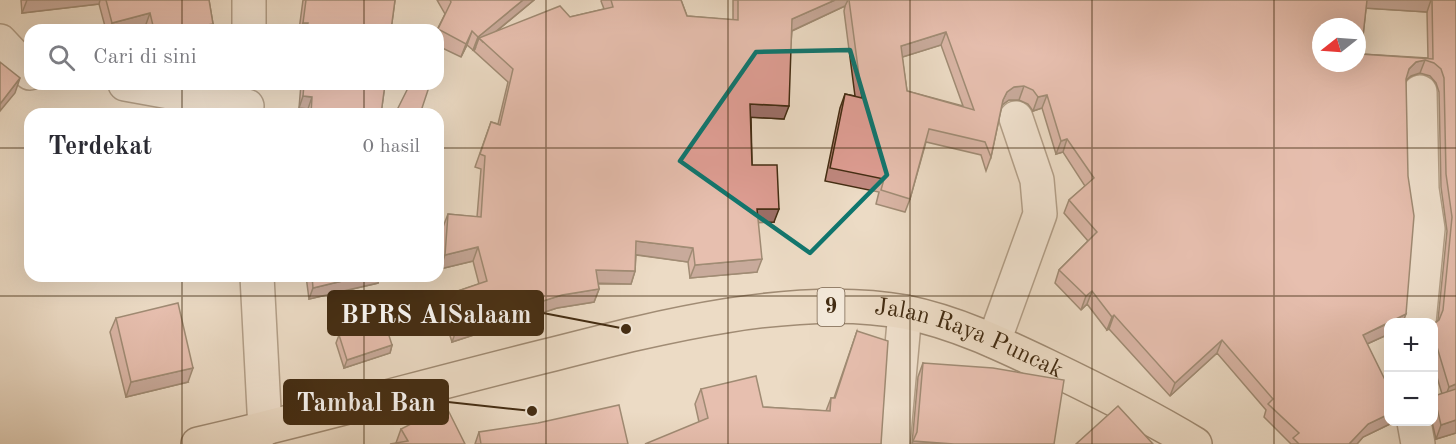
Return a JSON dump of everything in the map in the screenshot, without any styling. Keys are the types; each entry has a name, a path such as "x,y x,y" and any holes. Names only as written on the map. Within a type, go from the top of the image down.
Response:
{"highway":[{"name":"Jalan Raya Puncak","path":"198,444 265,429 366,401 643,332 727,317 817,307 856,306 905,312 948,323 994,341 1140,411 1195,444"}],"street":[{"path":"249,0 249,24"},
{"path":"0,41 24,67"},
{"path":"168,90 248,101"},
{"path":"1419,318 1428,229 1422,189 1420,92"},
{"path":"994,341 1040,213 1037,180 1016,118"},
{"path":"256,282 265,429"},
{"path":"893,444 905,312"},
{"path":"1415,426 1418,444"}],"highlighted area":[{"path":"850,50 887,175 810,253 680,161 756,52"}],"building":[{"path":"106,0 209,0 213,24 153,24 150,13 112,23"},
{"path":"306,0 395,0 392,24 303,23"},
{"path":"450,0 523,0 478,37 472,31 466,44 444,32 444,24 440,24"},
{"path":"611,0 681,0 687,16 738,20 738,0 835,0 792,19 789,106 750,104 752,165 777,165 779,209 757,209 762,259 695,265 693,248 636,241 635,271 596,270 599,289 562,295 457,328 446,295 487,281 478,247 445,255 448,214 481,217 485,156 480,154 491,122 500,125 513,69 479,38 560,6 570,17 613,7"},
{"path":"849,0 1367,0 1365,18 1312,18 1312,72 1366,72 1366,54 1433,59 1432,0 1456,0 1456,384 1449,387 1438,350 1438,321 1443,310 1452,217 1446,174 1444,78 1441,69 1434,63 1425,60 1416,62 1409,69 1406,79 1408,176 1414,216 1406,314 1398,318 1384,318 1384,325 1363,335 1384,378 1384,416 1368,424 1349,444 1299,444 1293,438 1299,433 1268,404 1273,399 1222,340 1175,383 1114,315 1112,317 1092,291 1086,296 1059,270 1097,232 1069,200 1094,178 1067,139 1061,141 1047,95 1038,97 1033,90 1024,86 1014,87 1007,92 1003,100 991,157 985,142 929,129 910,199 881,190 884,179 830,168 845,94 862,98","holes":["946,32 974,110 907,91 901,46"]},
{"path":"0,62 20,78 0,104"},
{"path":"304,90 384,90 382,108 311,108 312,97 303,96"},
{"path":"407,90 428,90 422,108 398,108"},
{"path":"312,282 338,282 313,288"},
{"path":"178,303 193,368 131,382 116,318"},
{"path":"384,320 392,345 347,360 339,335"},
{"path":"857,331 888,341 881,444 645,444 708,418 701,389 756,376 763,407 830,411 831,398 835,398"},
{"path":"923,363 993,368 1064,380 1054,444 954,444 913,441 917,432"},
{"path":"1456,389 1456,420 1441,425 1438,395"},
{"path":"619,405 628,444 481,444 479,432 538,423"},
{"path":"446,406 465,444 390,444 408,441 401,429"},
{"path":"1118,406 1153,444 1076,444"}],"place":[{"name":"BPRS AlSalaam","path":"626,329"},
{"name":"Tambal Ban","path":"532,411"}]}
